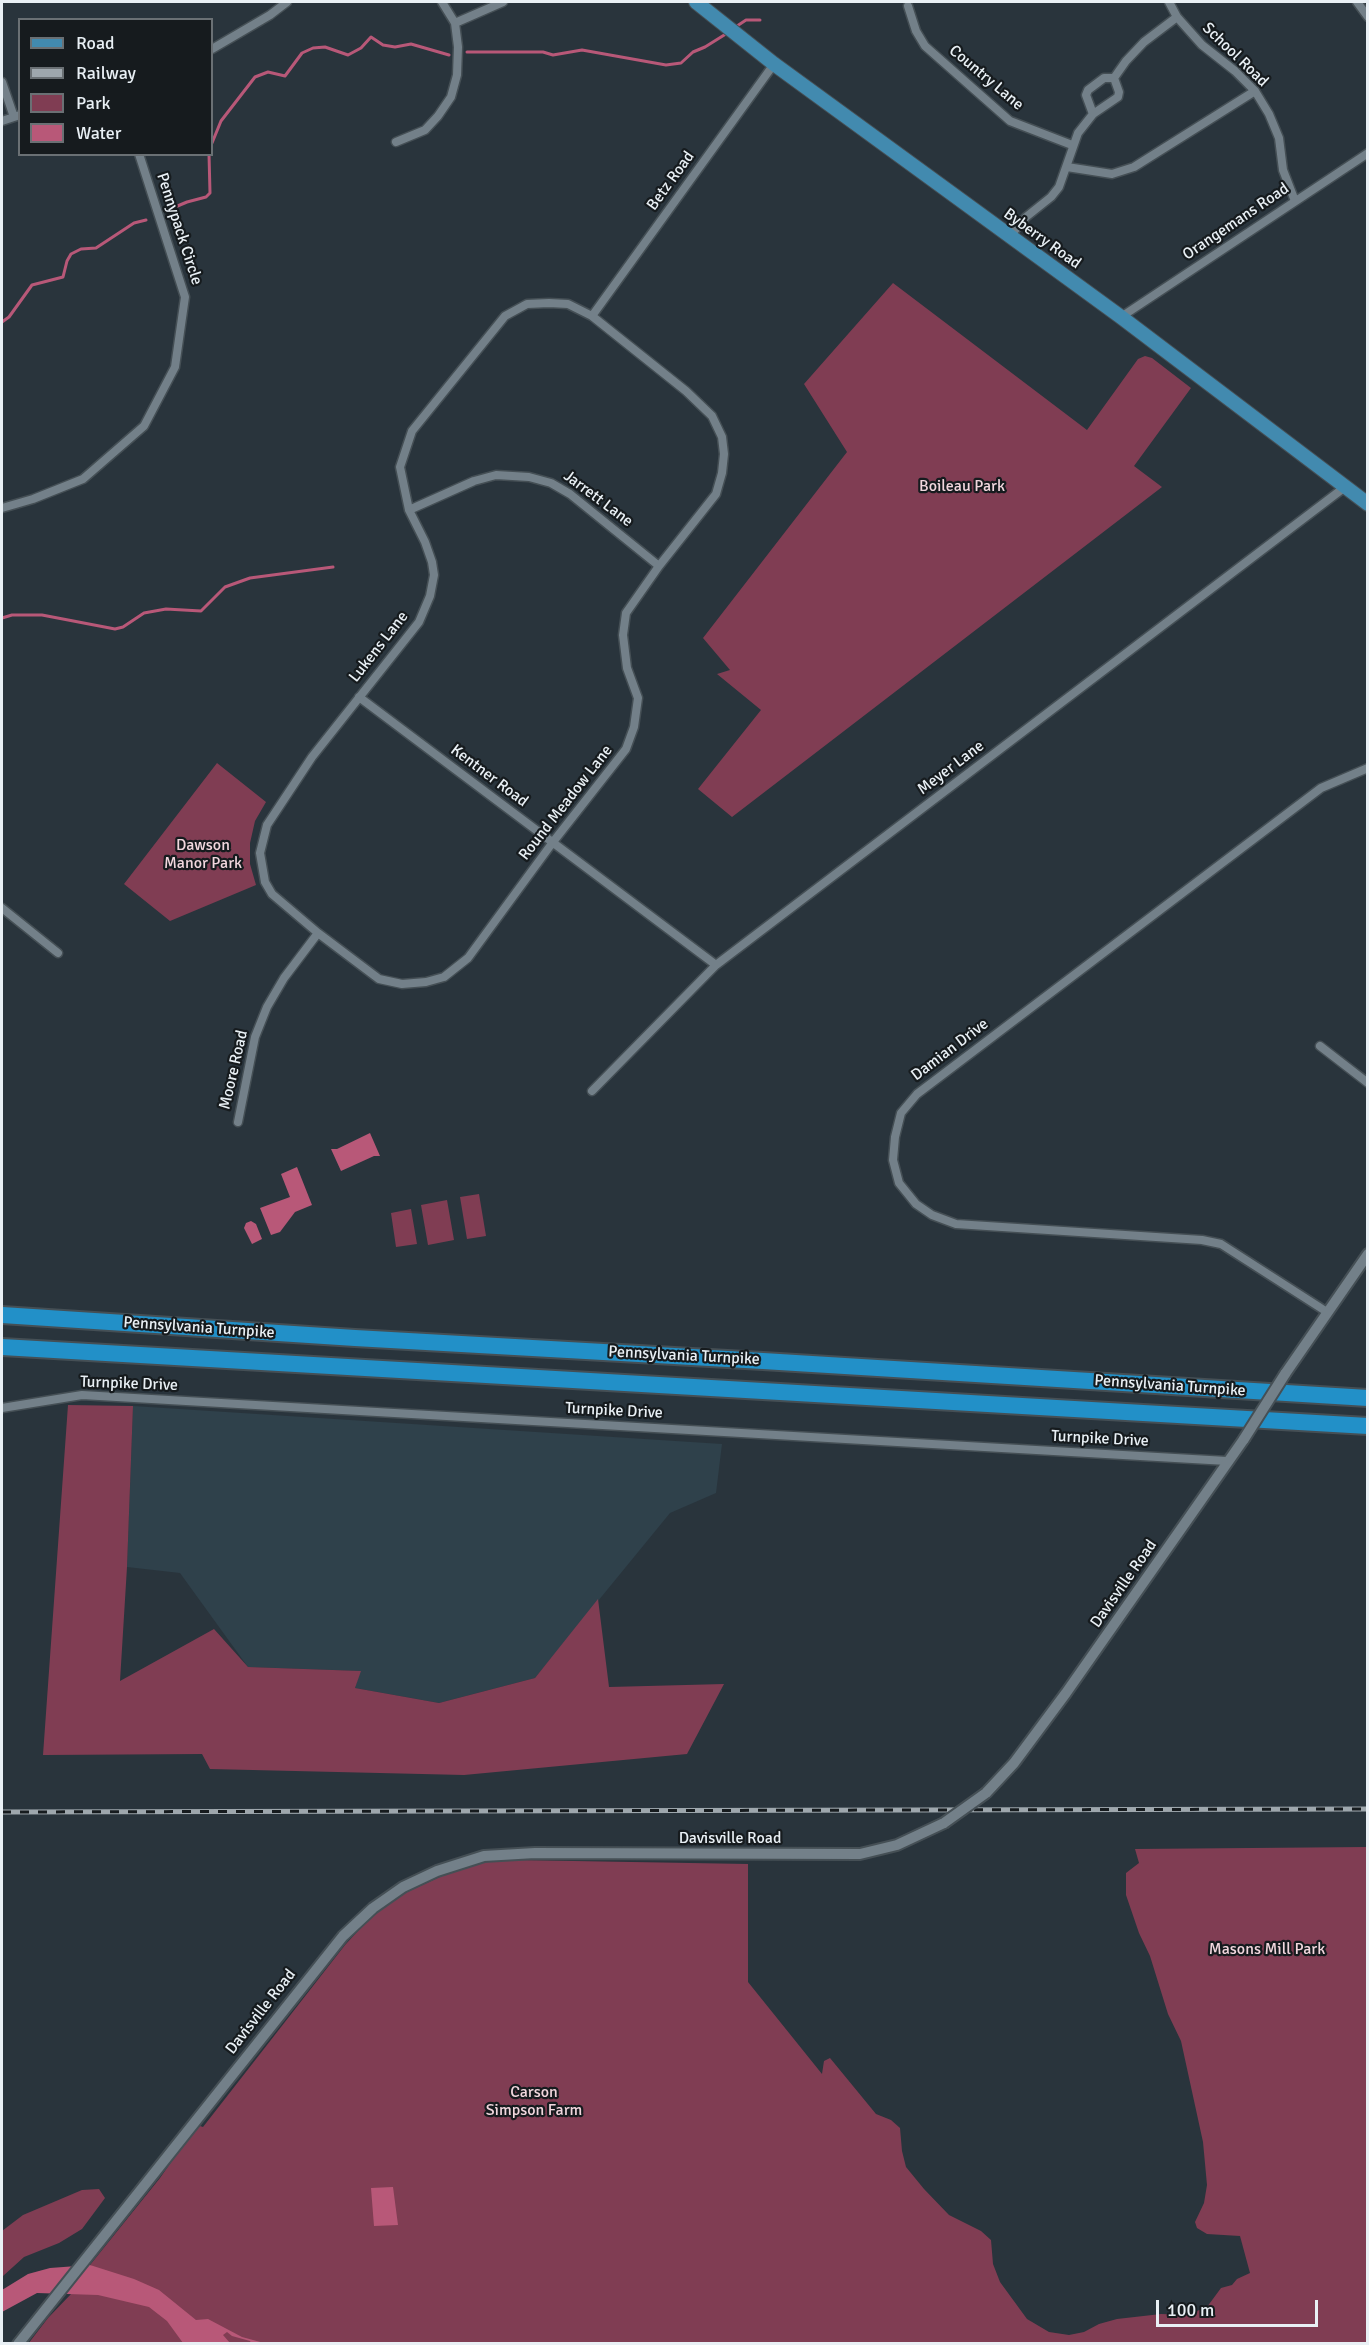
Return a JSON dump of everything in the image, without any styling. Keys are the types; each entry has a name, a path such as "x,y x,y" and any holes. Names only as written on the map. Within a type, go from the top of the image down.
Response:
{"highway":[{"name":"Pennsylvania Turnpike","path":"2,1315 1368,1398"},
{"name":"Pennsylvania Turnpike","path":"2,1347 1368,1426"}],"main road":[{"name":"Byberry Road","path":"696,2 774,64 1121,317 1368,504"}],"street":[{"path":"213,48 270,15 287,2"},
{"path":"396,142 425,130 451,97 458,61 455,23 442,2"},
{"path":"455,23 503,2"},
{"name":"School Road","path":"1169,2 1177,17 1202,45 1235,71 1255,91 1269,114 1279,138 1283,170 1295,201"},
{"path":"1357,2 1368,17"},
{"name":"Country Lane","path":"908,6 916,31 925,46 1011,121 1072,145"},
{"path":"1114,78 1144,42 1177,17"},
{"name":"Betz Road","path":"592,316 774,64"},
{"path":"1093,114 1086,95 1088,90 1104,78 1114,78"},
{"path":"1010,236 1026,217 1052,197 1059,187 1078,133 1093,114 1118,97 1119,92 1114,78"},
{"path":"2,82 17,116 2,122"},
{"path":"1067,167 1112,174 1134,167 1255,91"},
{"name":"Orangemans Road","path":"1121,317 1368,153"},
{"name":"Pennypack Circle","path":"2,508 33,499 82,479 144,426 175,368 184,297 140,156"},
{"name":"Lukens Lane","path":"318,933 272,894 265,882 260,853 267,825 312,757 419,622 430,596 434,575 432,561 409,510 400,467 405,446 412,431 505,316 527,304 549,303 568,304 592,316"},
{"name":"Round Meadow Lane","path":"318,933 379,979 402,984 426,982 444,977 468,958 553,842 626,749 634,727 638,698 627,668 623,635 626,613 659,566 716,494 722,473 724,453 722,437 712,416 686,391 592,316"},
{"name":"Jarrett Lane","path":"409,510 474,481 496,475 530,477 551,483 570,494 659,566"},
{"name":"Meyer Lane","path":"592,1091 716,965 1346,487"},
{"name":"Kentner Road","path":"359,697 716,965"},
{"name":"Damian Drive","path":"1327,1312 1221,1244 1202,1240 956,1224 916,1204 899,1183 893,1160 902,1113 917,1094 1321,788 1368,768"},
{"path":"2,908 58,953"},
{"name":"Moore Road","path":"238,1122 255,1037 267,1008 284,978 318,933"},
{"path":"1320,1046 1368,1083"},
{"name":"Davisville Road","path":"18,2343 342,1936 373,1908 403,1887 437,1870 484,1856 535,1853 860,1854 897,1845 944,1823 986,1793 1014,1762 1066,1693 1244,1439 1285,1374 1368,1254"},
{"name":"Turnpike Drive","path":"2,1408 82,1395 1227,1461"}],"shaded area":[{"path":"133,1406 722,1444 716,1493 670,1513 535,1678 439,1703 355,1688 360,1671 248,1667 180,1573 127,1567"}],"green space":[{"name":"Boileau Park","path":"893,283 1087,430 1138,359 1145,356 1152,358 1191,388 1134,466 1162,487 732,817 698,789 761,710 717,674 730,670 703,638 847,452 804,384"},
{"name":"Dawson Manor Park","path":"217,763 266,802 255,821 250,843 250,864 256,885 170,921 124,884"},
{"path":"479,1194 486,1236 467,1239 460,1197"},
{"path":"447,1200 454,1240 428,1245 421,1205"},
{"path":"411,1209 417,1244 396,1247 391,1213"},
{"path":"68,1405 133,1406 120,1681 214,1629 248,1667 361,1671 355,1688 439,1703 535,1678 598,1599 609,1687 724,1684 687,1754 464,1775 210,1769 202,1754 43,1755"},
{"name":"Carson Simpson Farm","path":"1367,1847 1367,2343 28,2344 93,2267 90,2265 160,2178 190,2135 200,2126 203,2127 345,1945 369,1919 398,1896 453,1871 481,1862 516,1860 748,1864 748,1982 822,2074 824,2061 830,2058 876,2114 891,2120 900,2128 906,2167 949,2215 981,2231 991,2240 993,2264 1000,2282 1027,2319 1049,2332 1069,2335 1084,2332 1099,2324 1117,2319 1161,2314 1187,2315 1207,2307 1221,2288 1232,2285 1237,2279 1250,2273 1240,2236 1207,2234 1197,2228 1195,2222 1204,2203 1207,2185 1203,2142 1181,2041 1168,2014 1150,1956 1139,1933 1126,1895 1126,1873 1139,1863 1135,1849"},
{"path":"99,2189 105,2198 82,2229 59,2243 24,2257 3,2276 2,2280 2,2231 23,2215 82,2190"}],"water":[{"path":"370,1133 380,1156 374,1156 341,1171 331,1149 337,1149"},
{"path":"297,1167 312,1205 295,1212 280,1232 271,1235 260,1208 290,1197 281,1174"},
{"path":"251,1221 256,1224 262,1239 252,1244 244,1228 246,1223"},
{"path":"393,2187 398,2225 374,2226 371,2188"},
{"path":"90,2265 134,2279 159,2290 196,2320 208,2319 242,2337 264,2343 251,2343 227,2332 223,2335 230,2343 183,2343 167,2321 149,2307 98,2295 37,2293 2,2312 2,2290 28,2274 50,2268"}],"waterway":[{"path":"734,28 746,20 760,20"},
{"path":"467,52 543,52 553,55 582,50 666,65 681,63 693,52 729,32"},
{"path":"213,141 221,121 255,77 268,72 285,76 302,53 313,48 325,47 348,55 361,48 371,37 383,45 395,47 411,44 449,55"},
{"path":"168,210 206,197 210,193 209,156"},
{"path":"2,322 9,317 32,285 63,277 71,254 81,249 96,248 134,223 146,220"},
{"path":"2,618 12,615 42,615 115,629 123,627 144,613 166,609 201,611 225,587 250,578 333,567"}],"railway":[{"path":"2,1812 1368,1809"}],"park label":[{"name":"Masons Mill Park","path":"1267,1950"}]}
